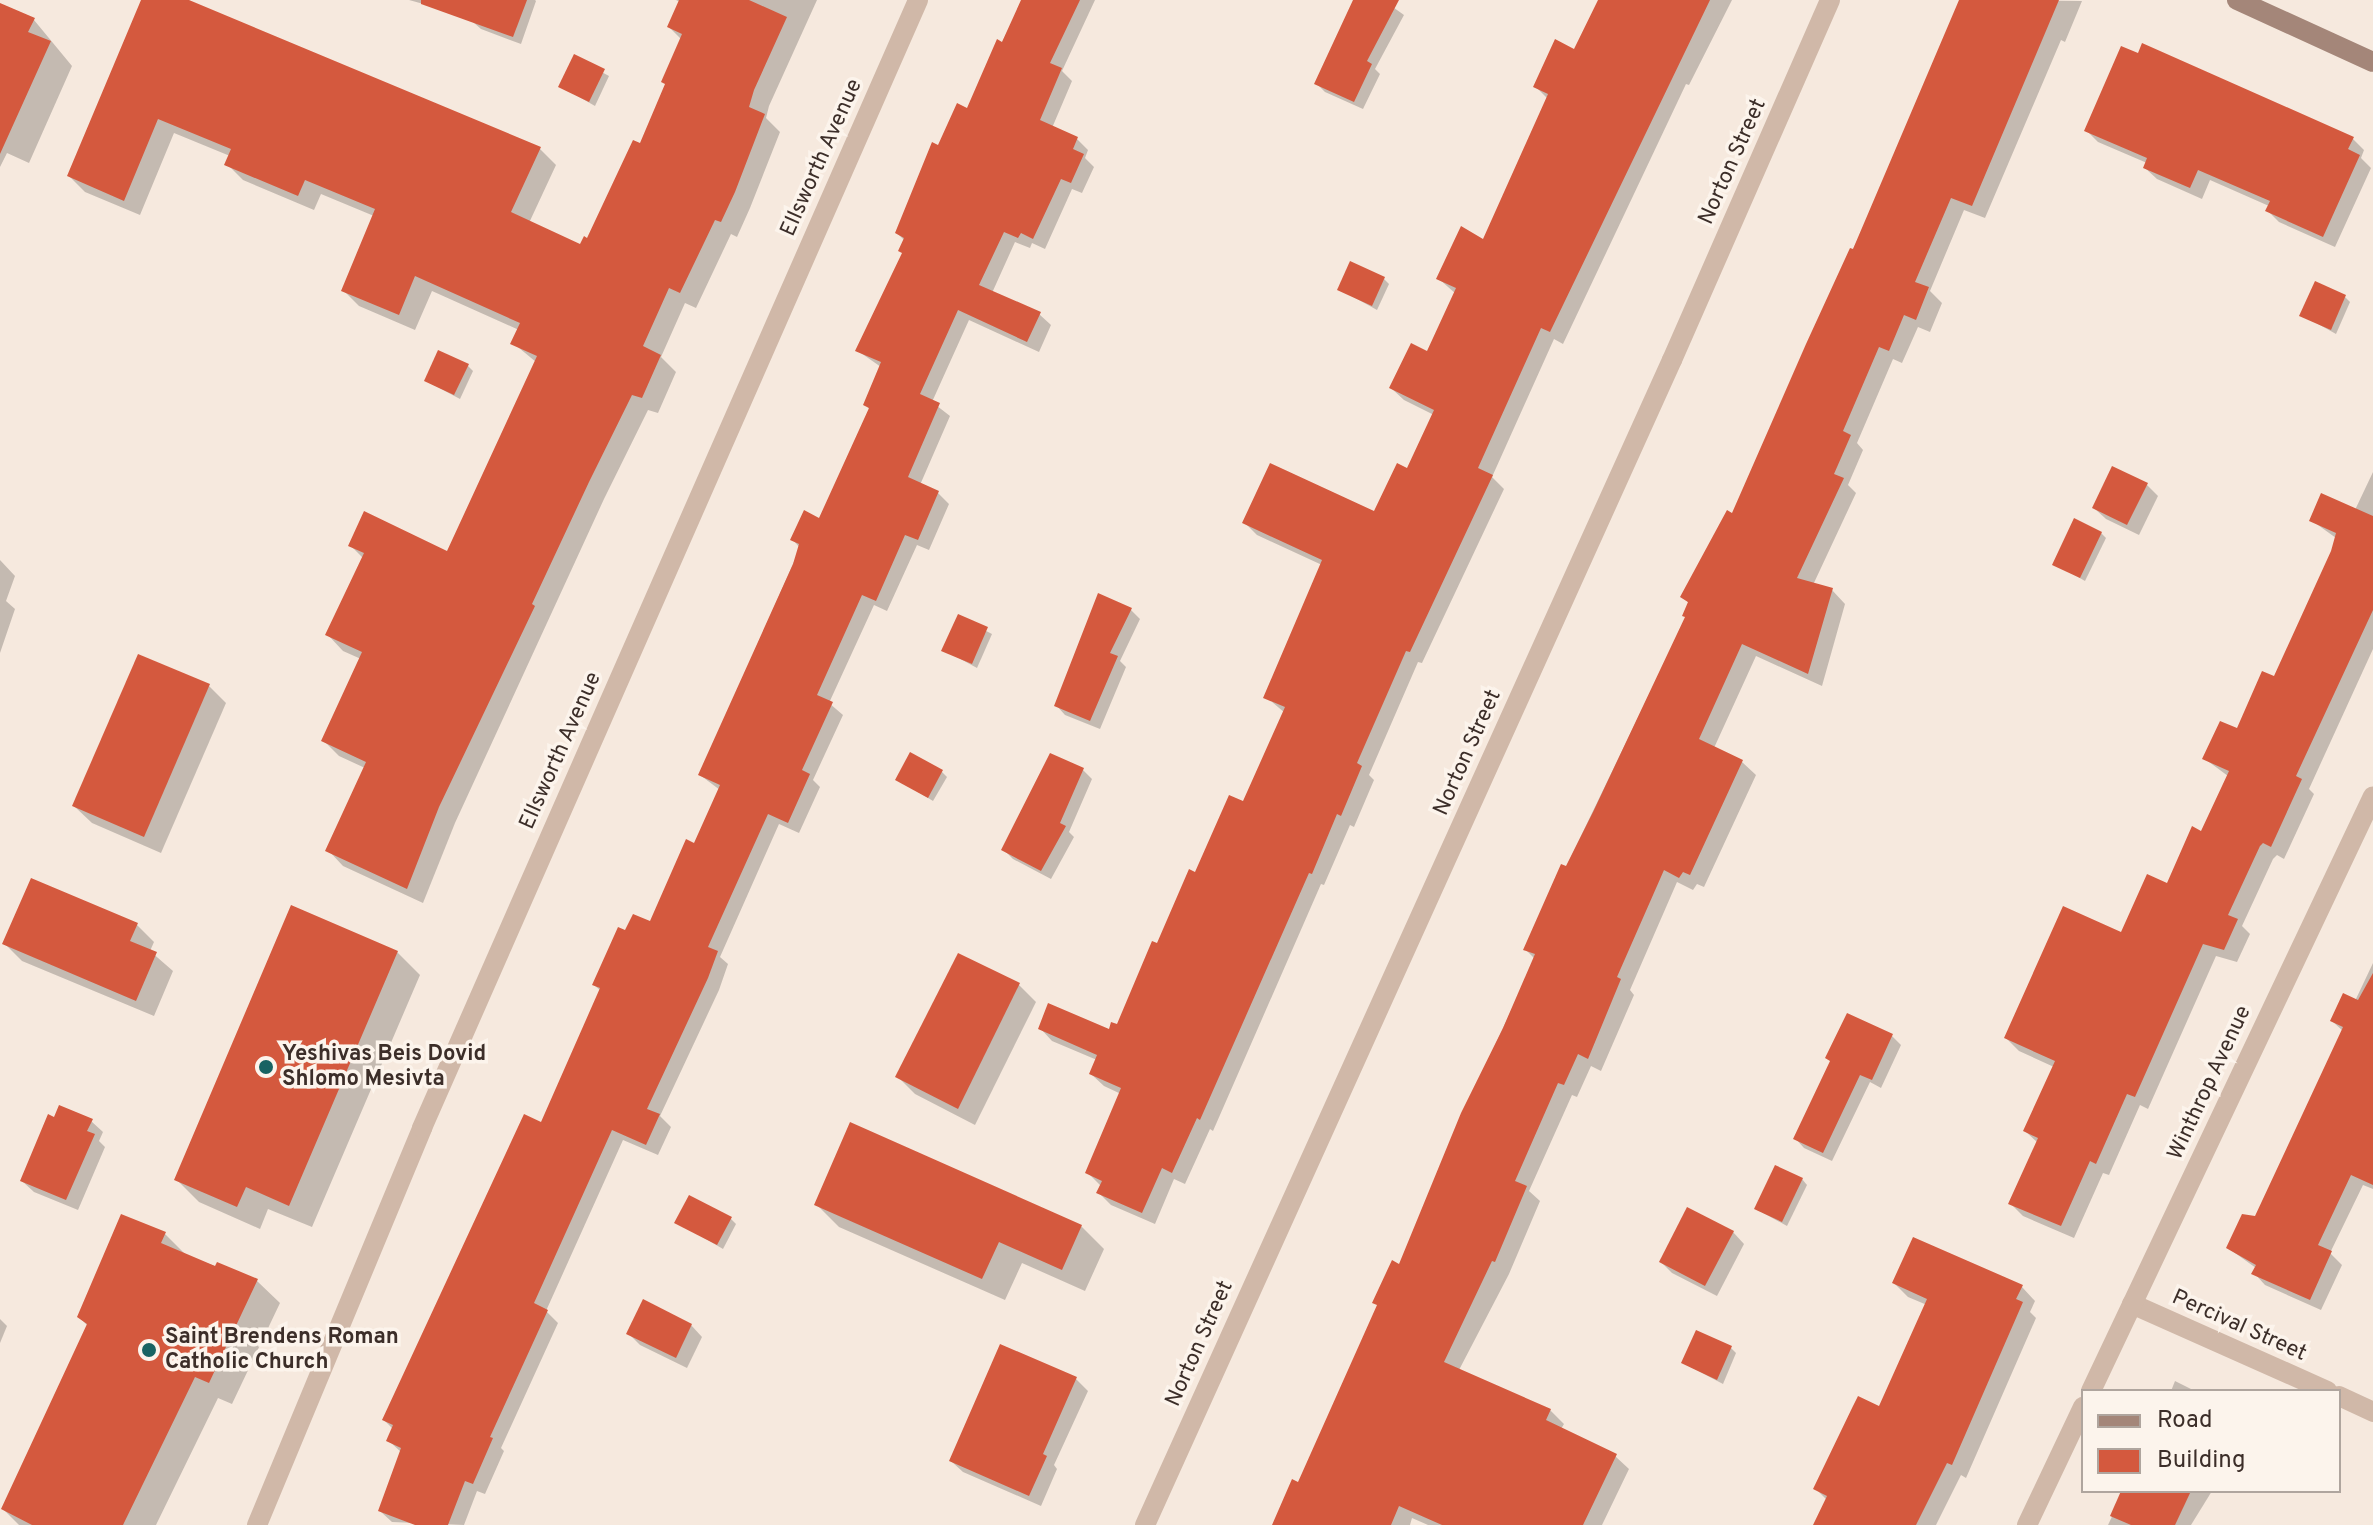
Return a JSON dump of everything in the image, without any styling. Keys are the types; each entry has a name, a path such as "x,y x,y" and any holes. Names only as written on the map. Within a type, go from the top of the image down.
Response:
{"main road":[{"path":"2237,0 2373,62"}],"street":[{"name":"Ellsworth Avenue","path":"257,1525 422,1128 918,0"},
{"name":"Norton Street","path":"1145,1525 1672,360 1830,0"},
{"name":"Winthrop Avenue","path":"2092,1389 2373,796"},
{"name":"Percival Street","path":"2132,1304 2323,1389"},
{"path":"2341,1397 2373,1412"},
{"path":"2027,1525 2081,1411"}],"building":[{"path":"141,0 189,0 541,147 511,212 580,244 584,236 587,238 633,140 640,143 665,84 661,82 682,34 667,27 679,0 749,0 787,17 754,90 749,107 765,114 735,192 721,222 715,220 680,293 669,288 643,346 661,355 642,398 632,395 589,482 532,604 535,606 439,807 407,889 325,851 366,762 321,741 362,652 325,635 364,553 348,546 364,511 447,551 537,356 510,344 520,323 415,276 399,315 341,291 375,209 305,180 298,196 224,165 231,149 158,119 124,201 67,176"},
{"path":"421,0 527,0 513,37 421,4"},
{"path":"1021,0 1080,0 1050,63 1062,68 1040,120 1078,137 1073,149 1084,154 1071,183 1061,179 1033,239 1021,233 1018,238 1004,232 979,285 1041,312 1027,342 958,310 920,394 940,403 908,477 939,491 918,540 905,535 876,601 862,595 817,695 833,702 802,770 810,774 788,823 768,814 708,947 718,951 647,1109 660,1114 646,1145 612,1130 534,1303 548,1310 490,1437 493,1438 473,1484 465,1481 448,1525 415,1525 378,1511 401,1448 386,1441 393,1425 382,1420 524,1114 541,1122 600,988 592,985 618,927 625,930 633,914 650,921 686,839 694,843 720,785 698,775 793,564 799,544 790,540 804,510 819,518 869,408 863,405 881,362 855,351 902,253 898,251 904,238 895,233 932,142 938,145 957,103 967,108 997,39 1002,42"},
{"path":"1353,0 1399,0 1367,61 1372,64 1354,102 1314,84"},
{"path":"1598,0 1710,0 1550,332 1541,328 1478,468 1493,475 1410,652 1406,651 1357,763 1362,766 1341,816 1337,814 1312,874 1309,873 1200,1120 1197,1118 1172,1173 1162,1168 1142,1213 1096,1193 1102,1181 1085,1173 1121,1088 1089,1074 1097,1055 1038,1029 1048,1003 1109,1029 1111,1022 1117,1024 1152,941 1157,943 1189,869 1195,872 1229,795 1243,801 1285,707 1263,698 1322,560 1242,523 1270,463 1374,511 1397,463 1407,468 1434,410 1389,388 1411,343 1427,351 1456,288 1436,279 1461,226 1483,239 1548,94 1533,87 1555,39 1574,49"},
{"path":"1959,0 2059,0 1972,206 1951,198 1915,282 1929,287 1916,320 1904,315 1889,351 1879,347 1843,431 1851,435 1834,474 1844,478 1797,578 1833,588 1808,674 1742,644 1699,739 1743,760 1690,875 1683,872 1679,878 1664,870 1617,977 1621,979 1588,1059 1578,1054 1564,1085 1558,1083 1515,1181 1527,1186 1495,1262 1492,1261 1444,1362 1551,1409 1546,1420 1617,1454 1583,1525 1442,1525 1399,1506 1391,1525 1272,1525 1292,1479 1298,1482 1377,1305 1372,1303 1392,1260 1399,1264 1461,1113 1503,1028 1535,954 1523,950 1561,864 1566,866 1685,617 1682,616 1688,602 1680,597 1727,510 1732,513 1850,248 1853,249"},
{"path":"0,3 35,18 28,32 51,41 0,154"},
{"path":"2142,43 2354,137 2348,149 2360,155 2323,237 2265,211 2270,201 2198,170 2190,188 2143,168 2147,158 2084,131 2121,46 2138,53"},
{"path":"574,54 605,69 589,102 558,87"},
{"path":"1350,261 1385,277 1372,306 1337,290"},
{"path":"2315,281 2346,295 2331,330 2299,316"},
{"path":"438,350 469,364 454,395 424,381"},
{"path":"2112,466 2148,483 2127,525 2092,508"},
{"path":"2321,493 2373,516 2373,610 2296,776 2302,779 2271,847 2263,843 2260,846 2228,915 2238,919 2224,950 2203,944 2135,1097 2127,1094 2096,1164 2090,1161 2061,1226 2008,1204 2038,1138 2023,1131 2055,1061 2004,1038 2063,906 2121,932 2147,874 2167,883 2192,826 2201,831 2229,771 2202,759 2220,721 2237,728 2262,671 2274,676 2331,551 2336,533 2309,521"},
{"path":"2074,518 2102,532 2080,578 2052,565"},
{"path":"1098,593 1132,608 1110,653 1118,656 1090,721 1054,706"},
{"path":"958,614 988,627 972,664 941,651"},
{"path":"138,654 210,684 144,837 72,806"},
{"path":"910,752 943,770 928,798 895,780"},
{"path":"1050,753 1084,768 1060,823 1066,826 1041,871 1001,850"},
{"path":"31,878 138,923 130,941 157,952 136,1001 2,944"},
{"path":"291,905 398,951 289,1206 246,1187 237,1207 174,1180"},
{"path":"958,953 1020,983 958,1109 895,1077"},
{"path":"2373,973 2373,1185 2351,1175 2318,1245 2332,1251 2310,1300 2251,1274 2256,1265 2226,1248 2242,1214 2255,1216 2343,1027 2330,1021 2343,993 2358,1000"},
{"path":"1847,1013 1893,1034 1872,1080 1860,1075 1823,1153 1793,1139 1830,1061 1825,1058"},
{"path":"59,1105 93,1119 87,1131 95,1134 66,1200 20,1181 48,1114 54,1117"},
{"path":"850,1122 1082,1225 1062,1270 999,1242 982,1279 814,1205"},
{"path":"1775,1165 1803,1178 1782,1222 1754,1209"},
{"path":"689,1195 732,1217 717,1245 674,1223"},
{"path":"1687,1207 1734,1231 1705,1286 1659,1262"},
{"name":"Saint Brendens Roman Catholic Church","path":"121,1214 166,1232 161,1243 215,1266 217,1262 258,1279 209,1383 195,1377 123,1525 32,1525 1,1509 87,1324 77,1317"},
{"path":"1913,1237 2023,1285 2016,1299 2023,1302 1952,1465 1947,1463 1916,1525 1813,1525 1827,1496 1813,1489 1858,1396 1879,1406 1927,1299 1892,1283"},
{"path":"643,1299 692,1324 676,1358 626,1334"},
{"path":"1696,1330 1732,1346 1717,1380 1681,1363"},
{"path":"1000,1344 1077,1377 1043,1454 1047,1456 1029,1496 949,1461"},
{"path":"2120,1493 2190,1493 2175,1525 2131,1525 2110,1516"}],"place":[{"name":"Yeshivas Beis Dovid Shlomo Mesivta","path":"266,1067"},
{"name":"Saint Brendens Roman Catholic Church","path":"149,1350"}]}
